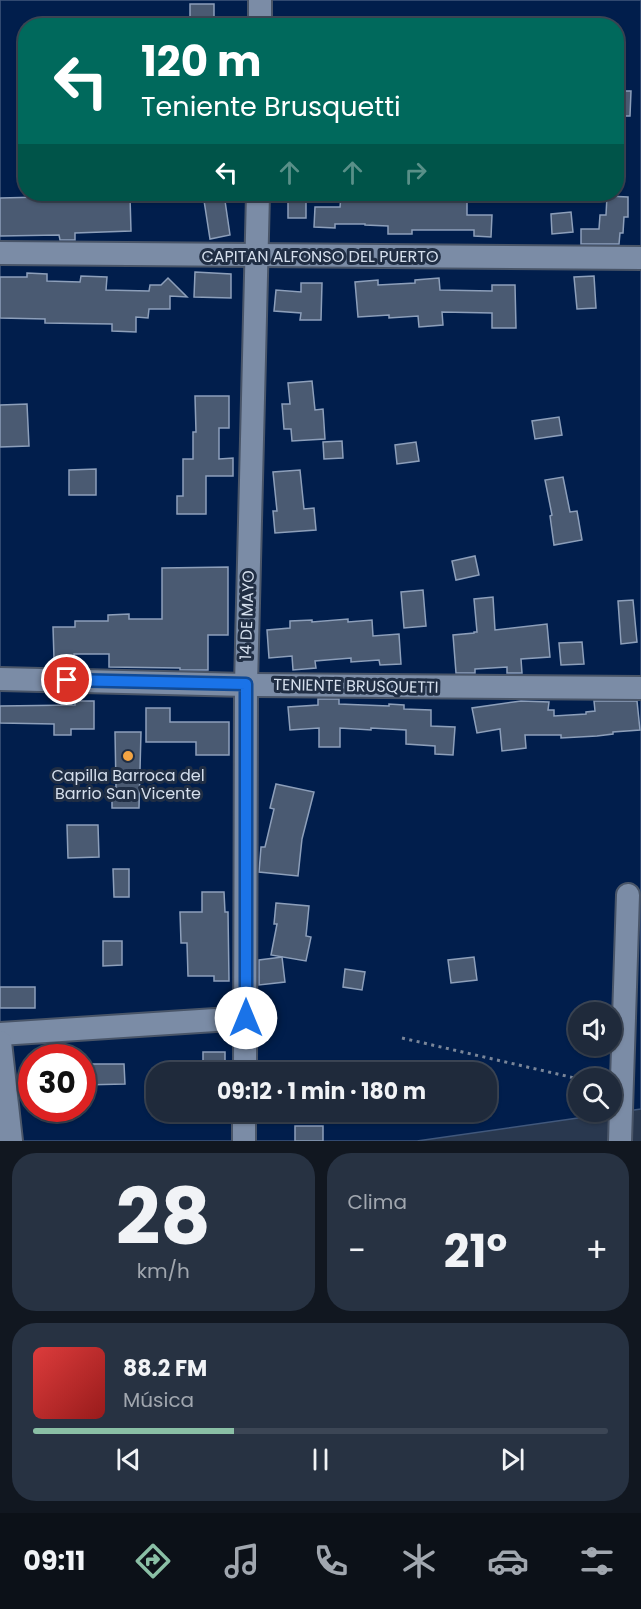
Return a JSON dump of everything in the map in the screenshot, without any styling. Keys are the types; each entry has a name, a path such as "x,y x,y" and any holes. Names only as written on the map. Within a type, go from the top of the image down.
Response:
{"street":[{"path":"260,0 260,18"},
{"name":"14 DE MAYO","path":"245,1062 246,684 258,201"},
{"name":"CAPITAN ALFONSO DEL PUERTO","path":"0,253 641,258"},
{"name":"TENIENTE BRUSQUETTI","path":"0,679 641,688"},
{"path":"620,1141 628,895"},
{"path":"0,1034 246,1018"},
{"path":"0,1042 10,1141"},
{"path":"244,1122 244,1141"}],"path":[{"path":"402,1038 568,1076"}],"water":[{"path":"0,0 641,0 641,1109 622,1112 622,1068 568,1068 568,1119 417,1141 0,1141"}],"building":[{"path":"190,4 214,4 214,18 190,18"},
{"path":"624,91 631,91 630,116 624,116"},
{"path":"624,197 628,197 628,217 624,217 623,233 620,233 619,244 581,244 581,229 599,229 600,215 606,215 607,201 624,201"},
{"path":"0,198 18,198 18,201 130,201 131,231 75,233 75,240 60,240 59,235 0,236"},
{"path":"204,201 225,201 230,235 210,239"},
{"path":"288,201 306,201 306,218 288,218"},
{"path":"341,201 467,201 467,215 492,215 491,237 474,236 474,230 412,230 412,234 388,234 388,226 335,224 335,228 314,227 315,207 340,207"},
{"path":"571,212 573,232 552,234 551,214"},
{"path":"195,272 231,274 231,298 194,297"},
{"path":"27,273 47,274 47,281 80,282 81,276 107,277 106,290 149,291 150,285 161,285 168,278 187,297 170,296 170,309 149,309 148,318 136,317 136,332 112,331 112,324 45,323 45,319 0,318 0,277 27,277"},
{"path":"594,276 596,308 577,309 574,277"},
{"path":"439,278 440,290 492,291 492,285 515,285 516,328 492,328 492,313 442,312 443,325 419,327 418,316 358,317 355,282 378,280 378,285 415,283 415,280"},
{"path":"301,283 322,283 321,320 300,320 301,313 274,311 276,290 301,292"},
{"path":"312,381 315,410 323,409 325,439 292,441 291,429 284,429 282,404 290,404 288,383"},
{"path":"195,396 229,396 229,428 219,428 219,459 233,458 233,476 206,476 206,514 177,514 177,496 183,496 183,459 193,459 193,432 196,432"},
{"path":"27,404 29,446 0,447 0,405"},
{"path":"559,417 562,435 535,439 532,421"},
{"path":"342,441 343,458 324,459 323,442"},
{"path":"416,442 419,461 397,464 395,445"},
{"path":"96,469 96,495 69,495 69,470"},
{"path":"300,470 304,509 314,508 316,530 275,533 273,511 277,511 273,472"},
{"path":"563,477 570,512 577,511 582,540 554,545 550,516 552,515 545,480"},
{"path":"475,556 479,575 456,580 452,561"},
{"path":"228,567 228,635 208,635 208,670 109,667 109,654 74,654 74,659 54,659 53,627 75,627 75,621 108,621 108,615 129,614 129,619 162,619 162,568"},
{"path":"423,590 426,626 404,628 401,592"},
{"path":"493,597 495,630 547,624 550,657 521,659 522,673 507,673 507,667 475,669 475,673 456,673 453,635 477,632 474,599"},
{"path":"633,600 637,642 621,644 618,601"},
{"path":"348,619 348,622 372,620 373,636 399,634 401,664 380,665 379,660 351,662 351,658 315,661 316,668 293,670 292,656 269,658 267,630 290,628 290,621"},
{"path":"582,642 584,664 561,665 559,643"},
{"path":"318,699 339,699 339,704 389,706 389,704 404,705 404,709 431,710 431,726 455,727 453,755 435,754 435,746 406,744 406,730 340,728 340,747 319,747 319,728 290,730 288,707 318,705"},
{"path":"75,701 94,701 94,729 71,729 71,735 54,735 54,724 0,723 0,706 75,705"},
{"path":"521,701 549,702 548,710 554,710 554,716 586,714 586,712 595,711 594,701 637,701 640,730 561,738 561,735 525,735 526,748 502,751 500,729 477,733 472,708"},
{"path":"146,708 170,708 170,722 229,722 229,755 196,755 196,742 146,742"},
{"name":"Capilla Barroca del Barrio San Vicente","path":"115,732 141,732 139,808 112,808 112,787 116,787"},
{"path":"276,784 314,792 302,839 298,876 259,872 261,847 265,847 274,809 270,808"},
{"path":"67,825 98,825 99,857 68,858"},
{"path":"113,869 129,869 129,897 114,897"},
{"path":"202,892 224,892 225,912 228,912 229,981 214,981 214,976 188,976 187,943 181,943 180,912 202,912"},
{"path":"276,903 309,906 306,936 311,937 306,961 271,955 277,924 274,924"},
{"path":"103,941 122,941 122,965 103,966"},
{"path":"282,957 285,982 259,985 259,960"},
{"path":"474,957 477,980 451,983 448,960"},
{"path":"345,969 365,972 362,990 343,987"},
{"path":"0,987 35,987 35,1008 0,1008"},
{"path":"203,1052 225,1052 225,1062 203,1062"},
{"path":"96,1064 124,1064 125,1084 96,1085"},
{"path":"295,1126 323,1126 323,1141 295,1141"}],"place":[{"name":"Capilla Barroca del Barrio San Vicente","path":"128,756"}],"route":[{"path":"67,680 246,684 246,1018"}]}
